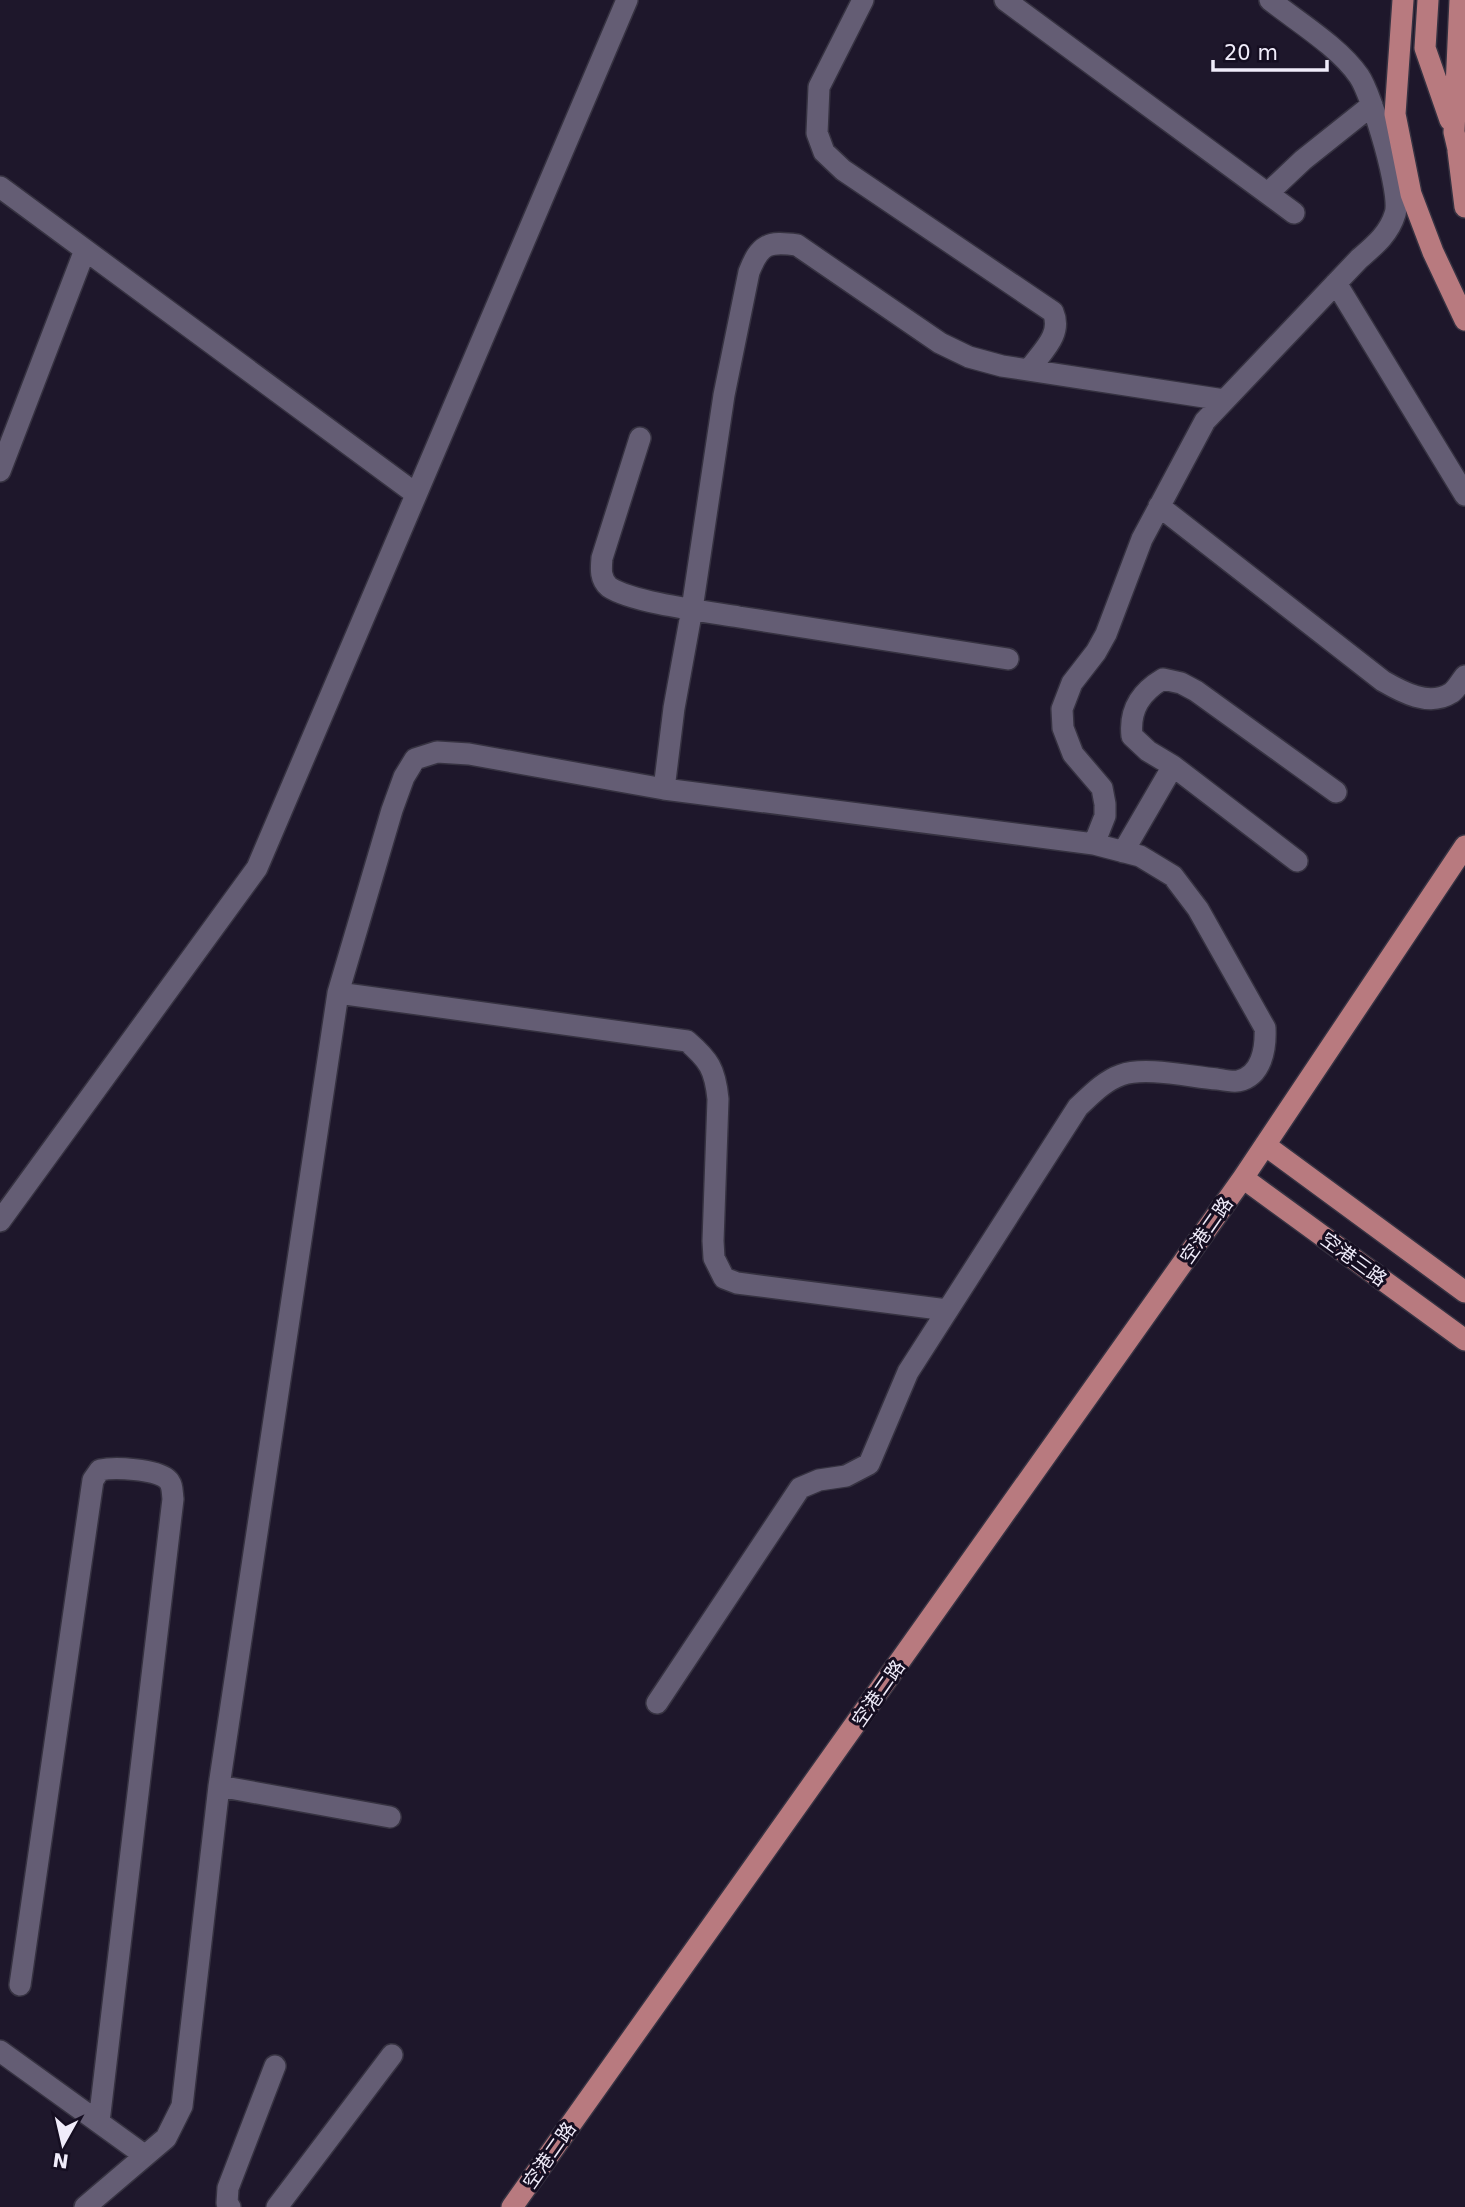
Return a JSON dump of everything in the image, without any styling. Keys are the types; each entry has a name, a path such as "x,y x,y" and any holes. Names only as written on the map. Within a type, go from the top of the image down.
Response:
{"main road":[{"path":"1403,0 1395,114 1411,194 1433,252 1465,320"},
{"path":"1428,0 1425,48 1459,148"},
{"path":"1460,0 1459,148 1465,207"},
{"name":"空港二路","path":"512,2207 1243,1178 1465,846"},
{"name":"空港三路","path":"1265,1146 1465,1292"},
{"name":"空港三路","path":"1243,1178 1465,1340"}],"lane":[{"path":"0,1221 257,868 628,0"},
{"path":"863,0 819,87 817,134 824,152 843,170 1052,312 1057,322 1054,335 1029,370"},
{"path":"1005,0 1294,213"},
{"path":"1094,844 1105,816 1102,788 1073,754 1063,728 1062,709 1072,683 1106,634 1142,539 1205,421 1384,236 1397,211 1394,183 1372,105 1360,77 1340,55 1270,0"},
{"path":"1268,193 1303,160 1372,105"},
{"path":"0,187 416,494"},
{"path":"664,789 674,708 692,609 724,395 749,272 756,254 765,246 777,242 797,245 940,342 969,357 1002,366 1224,400"},
{"path":"0,471 85,250"},
{"path":"1336,283 1465,495"},
{"path":"640,438 603,558 601,571 604,582 627,595 692,609 1008,659"},
{"path":"1159,506 1383,681 1406,694 1434,698 1452,693 1465,676"},
{"path":"1297,861 1173,766 1148,751 1132,736 1130,723 1133,710 1147,689 1163,679 1181,683 1336,792"},
{"path":"85,2207 166,2138 182,2106 219,1786 338,993 404,776 415,760 437,752 469,754 664,789 1094,844 1140,856 1173,876 1198,909 1265,1028 1266,1048 1253,1073 1238,1081 1146,1072 1122,1074 1100,1086 1078,1107 908,1372 869,1464 846,1476 818,1480 800,1488 657,1703"},
{"path":"1123,852 1173,766"},
{"path":"338,993 687,1041 710,1062 716,1081 718,1099 713,1241 714,1258 724,1278 737,1283 947,1310"},
{"path":"20,1985 93,1480 100,1470 112,1468 153,1473 166,1477 172,1485 173,1499 99,2122"},
{"path":"219,1786 390,1817"},
{"path":"0,2051 144,2155"},
{"path":"277,2207 392,2056"},
{"path":"230,2207 227,2203 228,2188 275,2066"}]}
